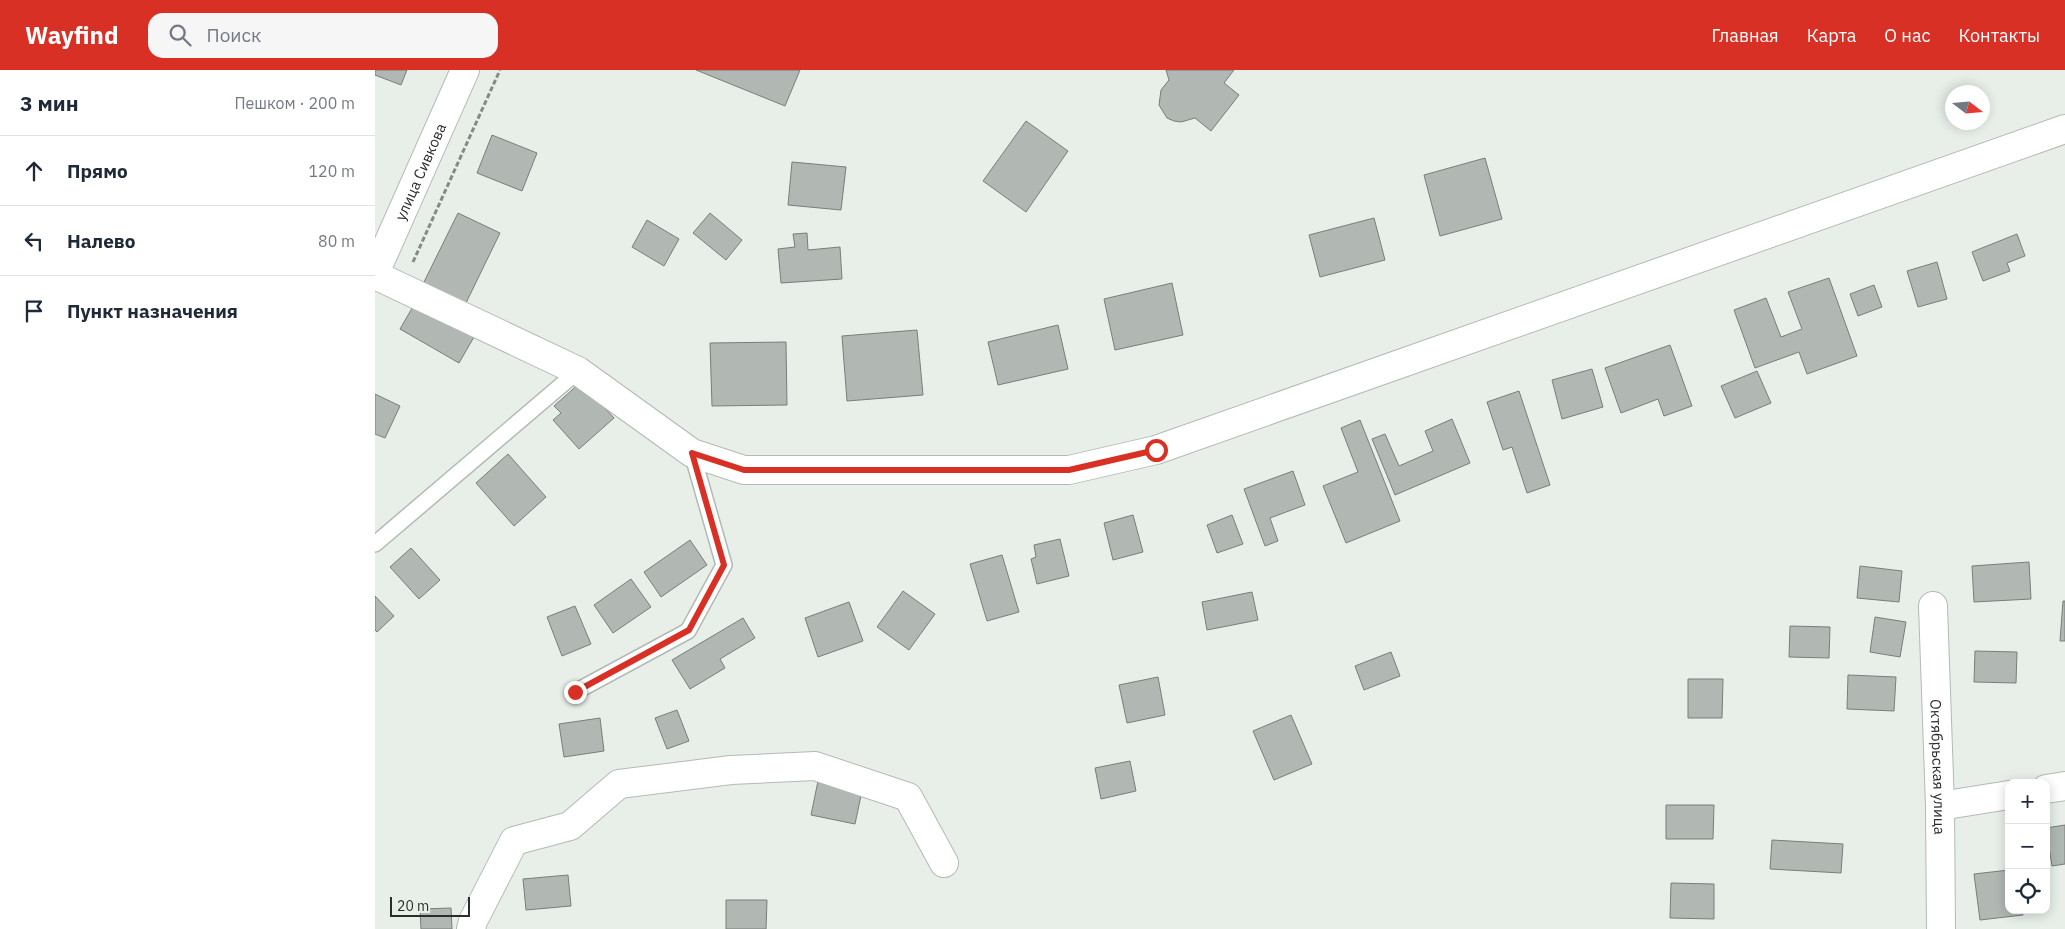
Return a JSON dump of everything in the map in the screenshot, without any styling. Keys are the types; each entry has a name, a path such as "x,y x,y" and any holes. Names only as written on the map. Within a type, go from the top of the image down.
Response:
{"street":[{"name":"улица Сивкова","path":"375,274 465,70"},
{"path":"375,274 578,371 692,453 744,470 1069,470 1156,450 2065,129"},
{"name":"Октябрьская улица","path":"1933,606 1940,806 1941,929"},
{"path":"471,929 473,920 514,841 571,826 619,784 731,770 815,766 908,796 944,863"},
{"path":"2050,788 2065,786"},
{"path":"1940,806 2005,796"}],"lane":[{"path":"375,544 578,371"},
{"path":"575,692 689,630 724,565 692,453"}],"path":[{"path":"401,287 501,70"}],"building":[{"path":"375,70 407,70 401,85 375,75"},
{"path":"696,70 800,70 785,106"},
{"path":"1166,70 1234,70 1224,83 1239,95 1211,131 1195,118 1181,122 1174,121 1167,118 1159,105 1161,90 1169,80"},
{"path":"1026,121 1068,151 1026,212 983,181"},
{"path":"492,135 537,153 522,191 477,173"},
{"path":"1485,158 1502,219 1440,236 1424,175"},
{"path":"792,162 846,167 841,210 788,205"},
{"path":"458,213 500,233 465,305 423,284"},
{"path":"710,213 742,240 726,260 693,233"},
{"path":"1374,218 1385,260 1320,277 1309,235"},
{"path":"647,220 679,239 664,266 632,247"},
{"path":"807,233 808,250 840,247 842,279 781,283 778,249 795,247 793,234"},
{"path":"2017,234 2025,256 2007,263 2010,271 1983,281 1972,252"},
{"path":"1937,262 1947,299 1918,307 1907,271"},
{"path":"1829,278 1857,356 1807,374 1799,352 1755,368 1734,310 1766,298 1781,337 1802,329 1788,292"},
{"path":"1172,283 1183,335 1115,350 1104,299"},
{"path":"1874,285 1882,307 1858,316 1850,294"},
{"path":"415,303 474,337 459,363 400,329"},
{"path":"1058,325 1068,369 998,385 988,342"},
{"path":"917,330 923,395 847,401 842,336"},
{"path":"786,342 787,405 712,406 710,343"},
{"path":"1670,345 1692,406 1664,416 1658,399 1621,413 1605,368"},
{"path":"1592,369 1603,407 1562,419 1552,380"},
{"path":"1757,371 1771,403 1735,418 1721,386"},
{"path":"581,382 614,418 579,449 553,420 561,413 554,406"},
{"path":"1519,391 1550,485 1527,493 1512,447 1503,450 1487,402"},
{"path":"375,394 400,406 385,438 375,434"},
{"path":"1452,419 1470,463 1395,495 1372,439 1385,434 1399,466 1433,451 1425,431"},
{"path":"1360,420 1400,521 1346,543 1323,486 1358,472 1341,428"},
{"path":"508,454 546,497 514,526 476,483"},
{"path":"1293,471 1305,505 1270,518 1278,541 1265,546 1244,489"},
{"path":"1133,515 1143,552 1113,560 1104,523"},
{"path":"1232,515 1243,544 1217,553 1207,525"},
{"path":"1060,539 1069,576 1037,584 1031,559 1036,557 1034,545"},
{"path":"690,540 707,565 661,597 644,572"},
{"path":"411,548 440,580 419,599 390,567"},
{"path":"1002,555 1019,612 987,621 970,564"},
{"path":"2029,562 2031,599 1974,602 1972,566"},
{"path":"1860,566 1902,571 1899,602 1857,598"},
{"path":"631,579 651,607 613,633 594,605"},
{"path":"903,591 935,614 909,650 877,627"},
{"path":"1252,592 1258,620 1207,630 1202,602"},
{"path":"375,596 394,616 377,632 375,630"},
{"path":"2063,601 2065,601 2065,641 2060,641"},
{"path":"849,602 863,641 818,657 805,618"},
{"path":"575,606 591,644 562,656 547,617"},
{"path":"1875,617 1906,622 1900,657 1870,652"},
{"path":"743,618 755,638 720,659 725,668 690,689 672,660"},
{"path":"1790,626 1830,627 1829,658 1789,657"},
{"path":"1975,651 2017,652 2016,683 1974,682"},
{"path":"1391,652 1400,676 1364,690 1355,666"},
{"path":"1848,675 1896,677 1894,711 1847,709"},
{"path":"1158,677 1165,715 1127,723 1119,685"},
{"path":"1688,679 1723,679 1722,718 1688,718"},
{"path":"677,710 689,741 667,749 655,718"},
{"path":"1291,715 1312,764 1274,780 1253,731"},
{"path":"600,718 604,751 564,757 559,724"},
{"path":"1130,761 1136,791 1101,799 1095,768"},
{"path":"818,781 862,791 855,824 811,815"},
{"path":"1666,805 1714,805 1713,839 1666,839"},
{"path":"2065,825 2065,864 2052,866 2050,827"},
{"path":"1772,840 1843,844 1841,873 1770,869"},
{"path":"2005,870 2005,914 2023,915 1980,920 1974,874"},
{"path":"568,875 571,906 526,910 523,879"},
{"path":"1671,883 1714,884 1714,919 1670,918"},
{"path":"726,900 767,900 766,929 726,929"},
{"path":"451,908 452,929 421,929 420,909"}],"route":[{"path":"575,692 689,630 724,565 692,453 744,470 1069,470 1156,450"}]}
